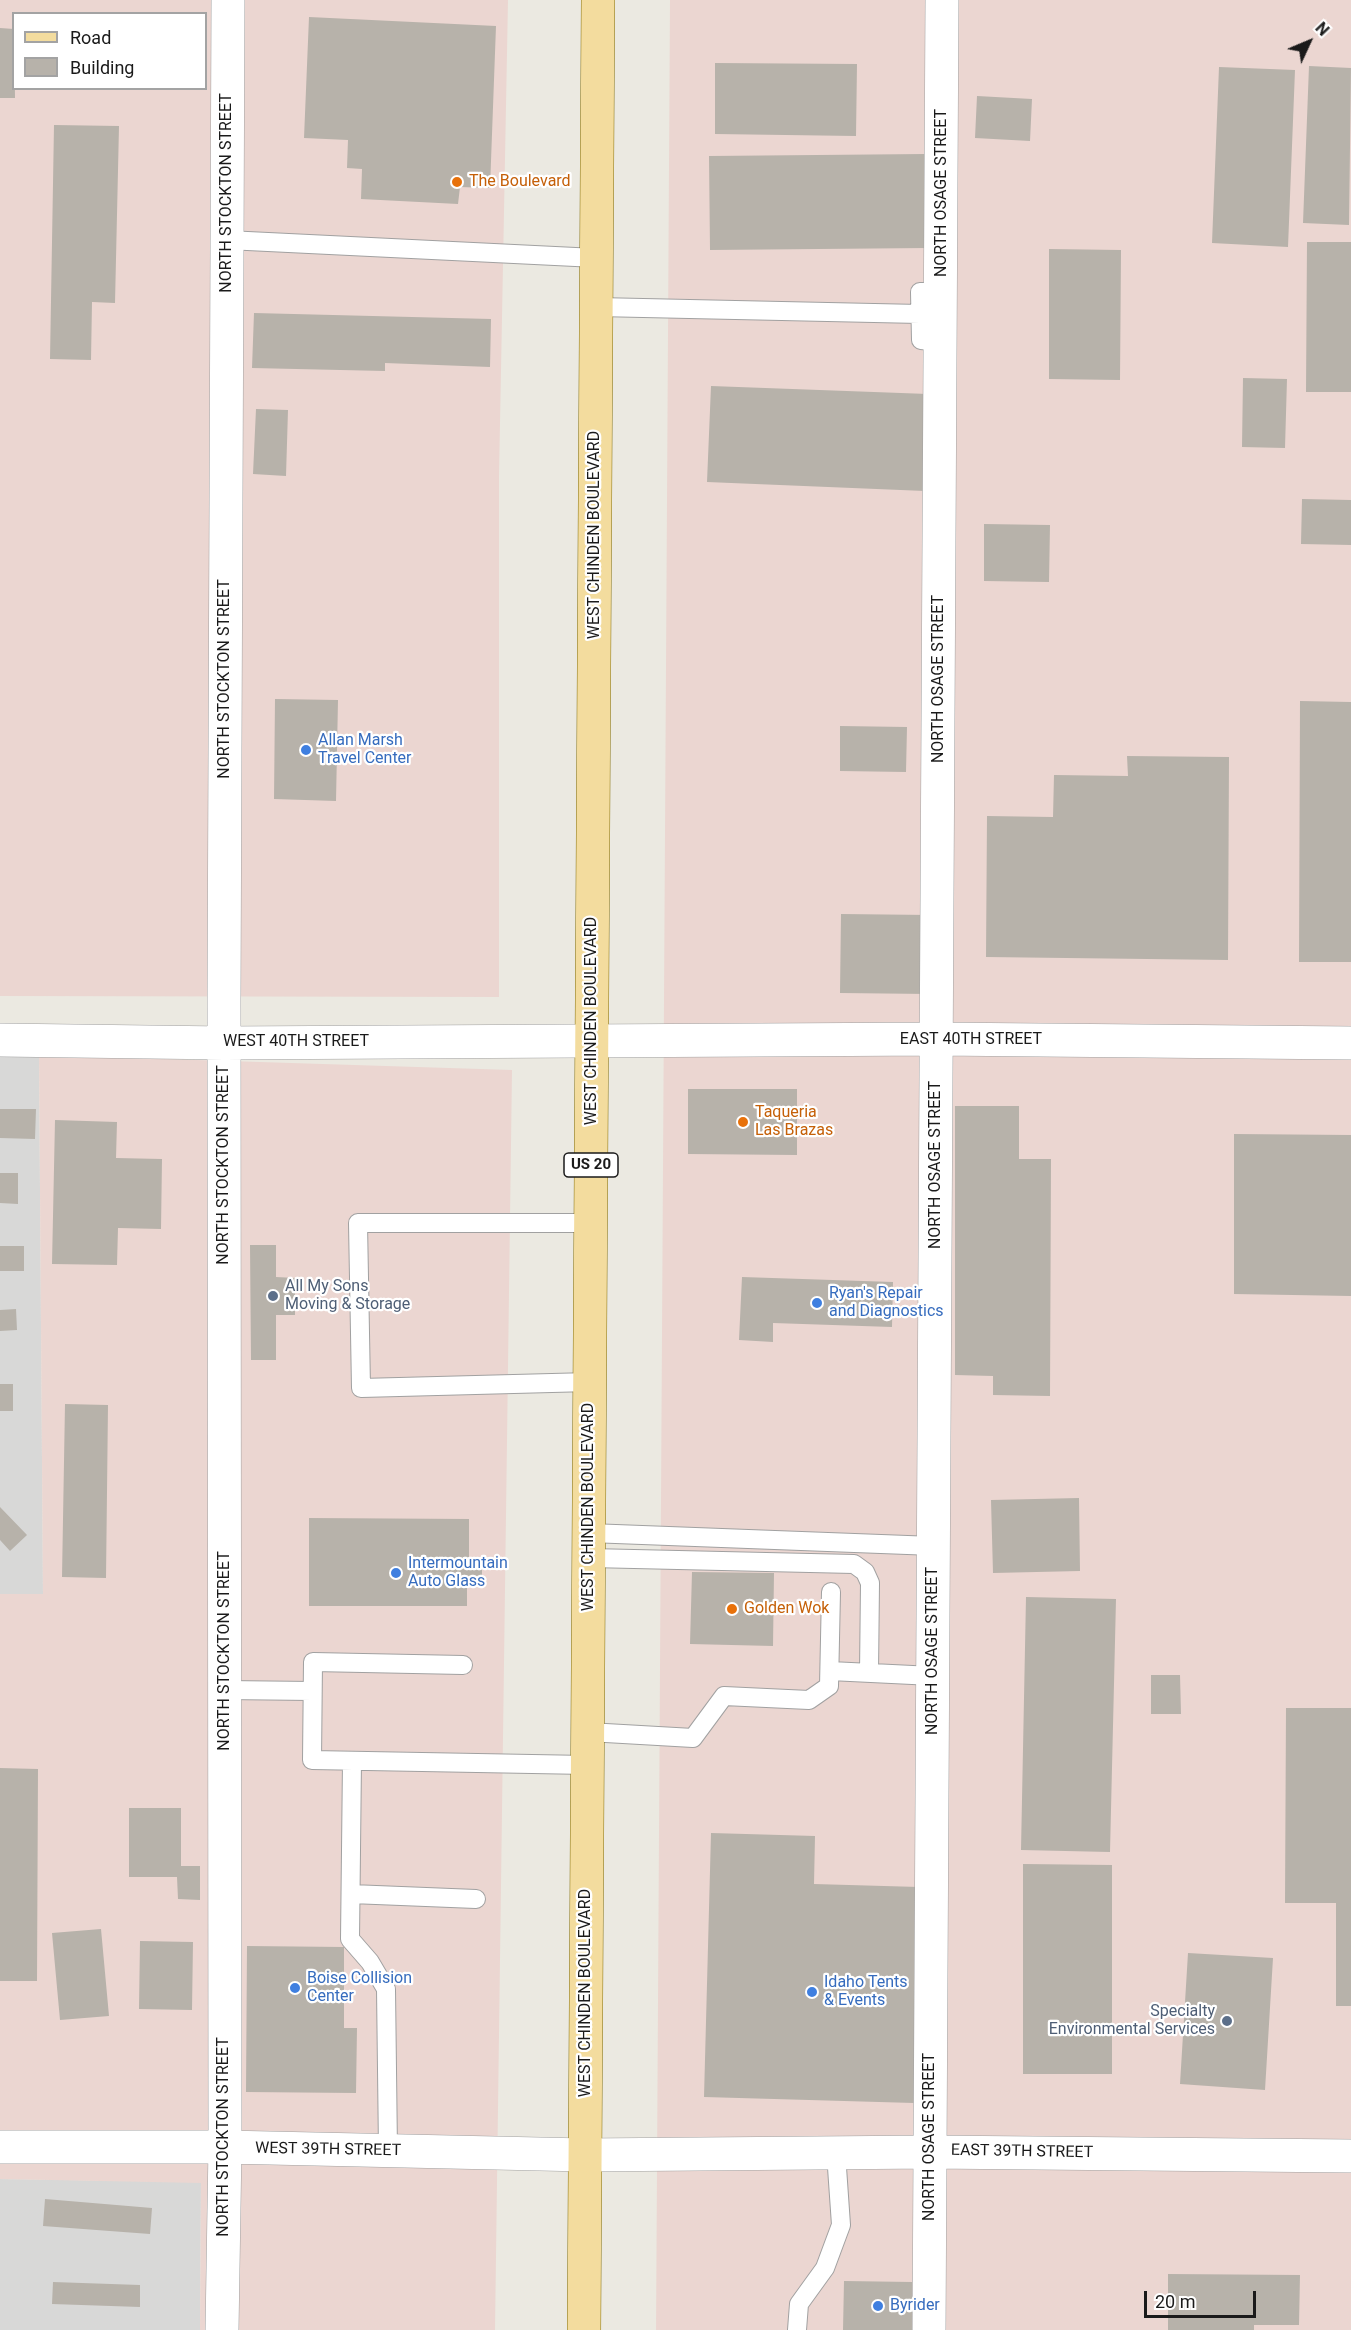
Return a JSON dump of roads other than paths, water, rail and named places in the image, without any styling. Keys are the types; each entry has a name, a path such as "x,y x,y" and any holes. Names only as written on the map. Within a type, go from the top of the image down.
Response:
{"main road":[{"name":"WEST CHINDEN BOULEVARD","path":"584,2330 598,0"}],"street":[{"name":"NORTH STOCKTON STREET","path":"222,2330 225,2147 224,1043 228,0"},
{"name":"NORTH OSAGE STREET","path":"929,2330 941,342 931,303 942,0"},
{"name":"EAST 40TH STREET","path":"592,1041 937,1039 1351,1043"},
{"name":"WEST 40TH STREET","path":"0,1040 224,1043 592,1041"},
{"name":"WEST 39TH STREET","path":"0,2147 225,2147 585,2155"},
{"name":"EAST 39TH STREET","path":"585,2155 930,2152 1351,2156"}],"lane":[{"path":"227,240 597,258"},
{"path":"597,307 931,303"},
{"path":"590,1382 361,1388 358,1223 591,1223"},
{"path":"589,1545 934,1546"},
{"path":"589,1545 854,1564 865,1572 870,1583 870,1673"},
{"path":"588,1732 693,1738 724,1696 809,1700 830,1686 831,1592"},
{"path":"463,1665 313,1662 312,1760 587,1765"},
{"path":"830,1671 933,1676"},
{"path":"225,1690 312,1691"},
{"path":"352,1761 350,1939 370,1962 386,1989 387,2151"},
{"path":"351,1894 476,1899"},
{"path":"797,2330 799,2304 825,2268 841,2225 836,2153"}],"place":[{"name":"The Boulevard","path":"457,182"},
{"name":"Allan Marsh Travel Center","path":"306,750"},
{"name":"Taqueria Las Brazas","path":"743,1122"},
{"name":"All My Sons Moving & Storage","path":"273,1296"},
{"name":"Ryan's Repair and Diagnostics","path":"817,1303"},
{"name":"Intermountain Auto Glass","path":"396,1573"},
{"name":"Golden Wok","path":"732,1609"},
{"name":"Boise Collision Center","path":"295,1988"},
{"name":"Idaho Tents & Events","path":"812,1992"},
{"name":"Specialty Environmental Services","path":"1227,2021"},
{"name":"Byrider","path":"878,2306"}]}
